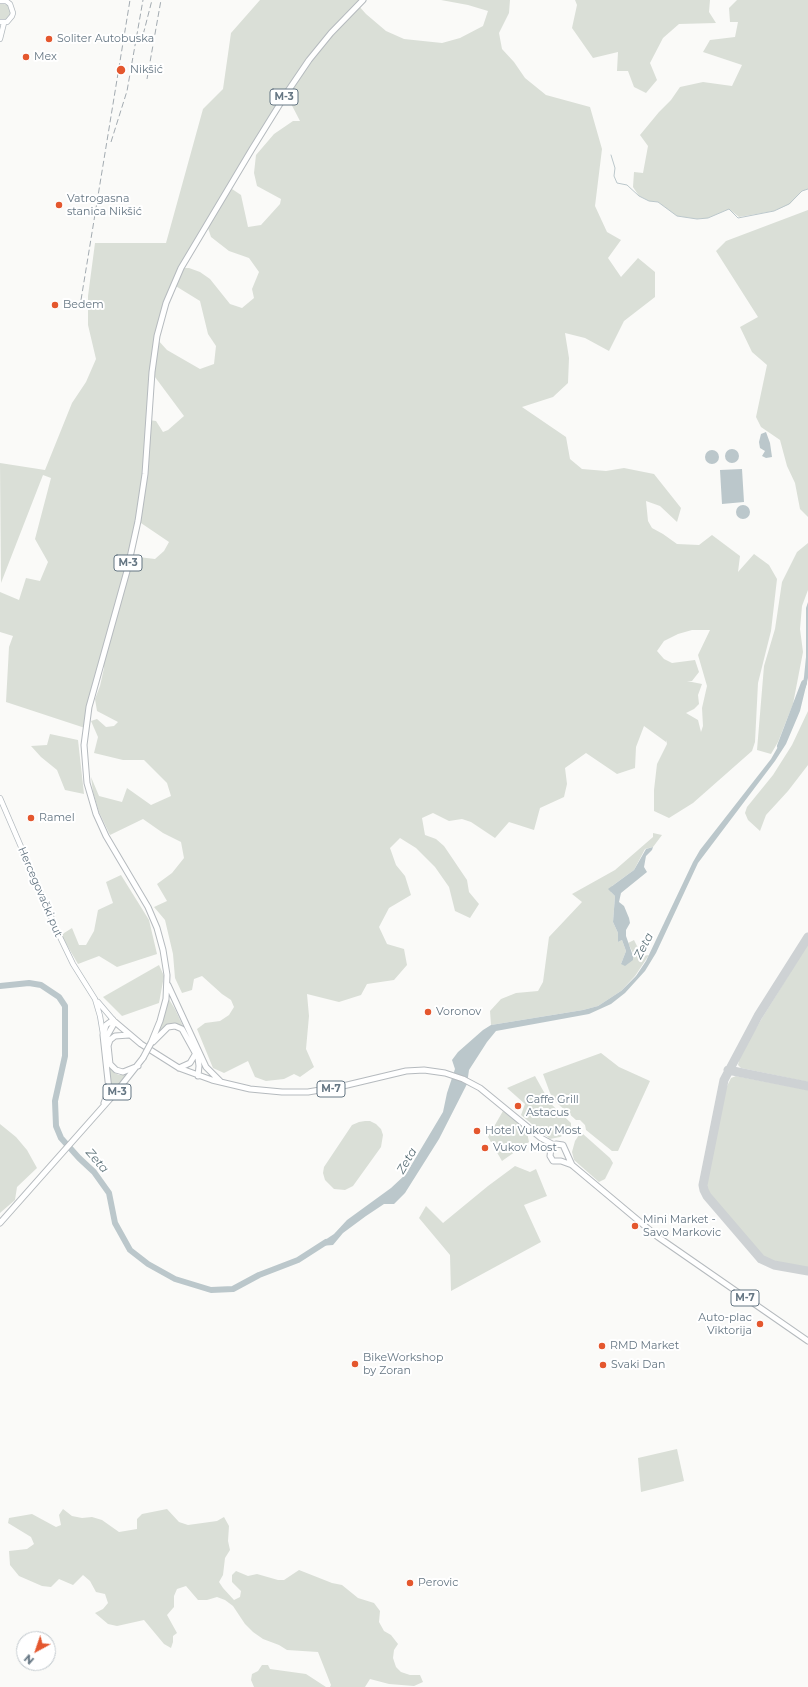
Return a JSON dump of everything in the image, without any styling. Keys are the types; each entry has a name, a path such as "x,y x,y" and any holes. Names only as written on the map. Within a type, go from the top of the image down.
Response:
{"main road":[{"name":"M-3","path":"0,1223 54,1164 138,1066 151,1043 162,1014 167,982 163,950 154,920 143,898 106,836 94,808 87,783 84,750 90,700 127,569 138,523 145,477 152,372 157,338 166,303 181,268 289,89 331,33 363,0"},
{"path":"0,1 8,1 12,6 13,13 10,20 2,22 0,39"},
{"name":"Hercegovački put","path":"0,798 57,932 95,999"},
{"path":"167,982 206,1067 222,1083"},
{"path":"95,999 114,1021"},
{"path":"95,999 103,1035 108,1092 106,1100 95,1117"},
{"path":"103,1035 106,1025 114,1021"},
{"path":"114,1021 108,1033 110,1063 116,1070 125,1072 138,1066"},
{"name":"M-7","path":"114,1021 141,1044 179,1068 198,1076 222,1083 267,1091 304,1092 343,1086 403,1072 424,1070 457,1076 474,1084 491,1095 541,1138 554,1145 563,1145 572,1165"},
{"path":"151,1043 167,1028 176,1026 184,1031 196,1053 199,1065 198,1076"},
{"path":"108,1046 110,1040 114,1036 129,1034"},
{"path":"179,1068 190,1063 196,1053"},
{"path":"198,1076 206,1067"},
{"name":"M-7","path":"541,1138 550,1151 550,1156 552,1159 556,1162 561,1161 572,1165 658,1237 808,1341"},
{"path":"550,1151 554,1145"},
{"path":"561,1161 567,1155"}],"shaded area":[{"path":"260,0 363,0 358,5 386,31 404,39 442,43 460,38 483,26 488,11 468,5 441,0 510,0 509,13 499,33 502,49 514,62 525,78 546,95 590,107 602,149 595,206 607,232 621,240 608,258 621,277 638,258 655,272 655,297 624,321 609,351 585,338 565,333 569,358 568,383 553,397 522,407 566,437 570,459 582,469 606,471 624,468 654,474 681,508 677,522 660,506 646,501 648,521 652,528 677,544 699,545 712,535 740,556 738,572 754,554 769,565 777,579 771,631 758,683 755,742 752,751 693,803 669,818 654,811 654,790 657,764 667,744 666,740 666,742 644,726 636,747 635,768 617,774 586,753 565,768 567,784 564,797 540,808 534,830 509,822 495,838 471,822 462,819 449,821 433,813 422,818 425,835 436,839 444,846 467,880 469,892 479,904 470,918 455,911 449,887 435,867 416,848 400,838 390,848 396,865 405,876 411,895 389,908 379,927 387,944 404,949 407,965 394,980 367,984 361,995 339,1002 307,994 309,1016 306,1049 314,1067 300,1077 294,1074 284,1079 266,1081 255,1077 248,1061 224,1073 213,1068 197,1029 205,1023 220,1021 229,1015 234,1007 231,1000 202,976 194,979 192,990 182,993 175,978 173,954 165,920 154,907 167,901 157,884 172,873 184,858 181,842 163,833 143,819 110,835 99,812 93,792 91,777 99,796 122,802 127,788 151,805 171,796 167,783 144,760 123,760 94,753 98,737 91,721 97,719 106,727 114,726 118,722 97,711 95,699 104,668 102,659 85,728 6,702 9,647 13,636 0,632 0,592 19,600 26,578 40,581 48,562 35,539 51,478 43,475 1,583 0,463 45,470 72,403 86,382 96,359 88,325 88,296 95,243 166,243 203,109 223,89 231,33","holes":["286,94 300,121 293,121 274,134 256,155 254,173 257,186 281,199 280,204 261,225 248,227 241,195 229,187","207,225 211,237 229,251 249,258 259,272 252,289 254,298 242,308 230,304 210,279 200,272 189,268 182,268","174,285 200,301 208,334 216,346 214,364 200,369 167,350 157,339","152,373 184,416 168,430 163,432 156,421 149,420","138,521 169,542 164,551 155,559 130,556","692,630 710,630 698,655 707,686 702,708 703,726 701,732 698,720 686,713 694,709 699,704 698,695 702,684 687,681 692,681 699,672 695,660 672,663 664,659 657,651 664,641 678,634"]},
{"path":"575,0 710,0 709,12 716,23 679,24 663,38 650,63 657,80 646,93 634,87 628,71 617,71 618,52 593,58 572,28 577,5"},
{"path":"737,0 808,0 808,189 802,191 790,204 774,211 739,217 729,209 708,218 697,219 677,216 658,202 649,201 639,196 633,187 634,172 643,173 648,146 640,135 671,100 680,87 703,82 732,86 742,65 703,52 710,40 735,37 738,22 730,22 729,8"},
{"path":"0,4 9,6 11,13 6,19 0,19"},
{"path":"808,210 808,517 800,509 795,483 787,466 780,440 761,427 756,417 767,365 752,352 740,327 758,317 716,251 726,241"},
{"path":"766,432 770,443 772,457 766,458 762,456 765,451 760,448 759,442 761,434"},
{"path":"732,449 737,451 739,456 737,461 732,463 727,461 725,456 727,451"},
{"path":"712,450 717,452 719,457 717,462 712,464 707,462 705,457 707,452"},
{"path":"742,469 744,502 722,504 720,470"},
{"path":"743,505 748,507 750,512 748,517 743,519 738,517 736,512 738,507"},
{"path":"808,543 808,590 802,606 800,629 803,652 793,704 778,742 771,754 757,750 764,666 775,629 782,582 797,552"},
{"path":"808,602 808,678 800,711 786,744 775,761 698,863 656,953 645,971 625,993 611,1004 589,1014 496,1031 469,1070 467,1084 439,1139 405,1193 394,1204 384,1204 366,1216 343,1233 333,1245 320,1246 319,1244 334,1234 347,1220 391,1188 406,1174 443,1112 447,1093 455,1069 452,1060 458,1052 483,1030 491,1025 583,1010 598,1006 621,991 636,976 646,961 700,850 771,759 787,731 800,698 804,677 806,657 806,608"},
{"path":"808,711 808,765 788,791 766,815 760,831 748,820 745,813 747,807 773,775 792,745"},
{"path":"50,734 78,740 84,794 65,790 57,770 41,757 31,746 47,745"},
{"path":"653,833 662,835 653,847 645,849 634,870 612,886 611,892 615,896 613,922 618,933 618,942 622,940 626,951 621,964 633,953 628,943 634,940 642,956 649,955 635,976 621,991 598,1006 583,1010 491,1025 490,1011 501,999 516,993 538,991 543,982 549,937 582,902 572,894 615,870 653,837"},
{"path":"653,847 646,856 644,867 647,872 621,893 619,902 624,906 629,918 630,923 626,930 626,936 633,956 633,960 625,966 621,964 626,951 622,940 618,942 618,933 613,922 615,896 608,889 634,870 646,849"},
{"path":"121,875 149,920 157,954 117,967 99,956 78,964 61,935 72,928 79,945 86,945 94,931 98,910 113,903 106,882"},
{"path":"808,944 808,1082 741,1068 738,1065 740,1056"},
{"path":"159,965 164,976 159,1003 122,1016 103,997"},
{"path":"167,996 175,1009 201,1065 201,1072 198,1061 184,1033 174,1025 157,1036"},
{"path":"109,1025 110,1026 107,1031 108,1065 115,1073 119,1075 128,1074 108,1097 103,1034"},
{"path":"601,1053 619,1067 650,1081 618,1151 612,1151 586,1130 585,1125 580,1120 576,1120 557,1103 550,1093 543,1074"},
{"path":"535,1076 550,1103 571,1123 571,1128 566,1134 560,1137 550,1139 521,1115 525,1104 507,1088"},
{"path":"736,1076 808,1090 808,1268 773,1261 760,1254 708,1193 707,1184 726,1088 731,1078"},
{"path":"503,1111 526,1128 529,1142 502,1161 488,1137"},
{"path":"370,1121 376,1124 381,1129 383,1135 381,1147 353,1186 345,1190 334,1189 325,1180 323,1173 324,1167 352,1125"},
{"path":"0,1124 16,1137 27,1150 37,1168 17,1187 15,1200 0,1213"},
{"path":"583,1134 610,1158 613,1163 605,1179 599,1182 574,1160 572,1152 575,1141 579,1135"},
{"path":"515,1166 530,1172 536,1169 547,1196 524,1205 541,1242 451,1291 450,1255 419,1218 426,1206 443,1223"},
{"path":"677,1449 684,1481 641,1492 638,1458"},
{"path":"63,1509 72,1516 82,1518 92,1517 102,1520 119,1532 137,1529 137,1519 142,1514 167,1509 179,1522 188,1525 217,1521 224,1517 229,1526 228,1541 230,1550 225,1558 223,1575 219,1582 234,1600 240,1597 241,1591 232,1582 232,1575 236,1571 248,1576 257,1574 278,1580 284,1580 299,1570 332,1583 342,1585 358,1598 374,1603 380,1611 379,1622 384,1631 391,1635 398,1644 394,1650 393,1658 396,1667 401,1672 410,1675 420,1675 423,1682 414,1686 389,1684 370,1679 365,1687 330,1687 331,1685 318,1652 287,1650 279,1645 263,1639 245,1624 233,1606 225,1600 217,1597 207,1600 198,1600 186,1586 177,1589 174,1596 174,1607 167,1615 177,1633 173,1636 171,1648 164,1644 144,1620 117,1626 108,1624 95,1613 103,1609 108,1603 105,1594 96,1592 90,1581 83,1575 73,1585 59,1579 51,1587 42,1586 19,1576 10,1565 9,1551 27,1549 34,1544 31,1537 8,1523 9,1518 32,1514 56,1527 61,1525 59,1515"},
{"path":"262,1665 268,1665 270,1669 306,1674 326,1687 254,1687 251,1680 252,1674 258,1671"}],"waterway":[{"path":"611,155 615,168 614,176 617,183 627,185 639,196 649,201 658,202 677,216 697,219 708,218 729,209 738,218 774,211 789,204 802,191 808,189"},
{"name":"Zeta","path":"780,746 804,683"},
{"name":"Zeta","path":"0,986 29,983 41,985 59,997 65,1006 65,1056 55,1101 56,1126 61,1138 94,1172 109,1193 115,1223 130,1250 148,1264 175,1279 211,1290 233,1289 259,1275 298,1260 326,1242"}],"taxiway":[{"path":"808,937 758,1016 724,1080 703,1185 707,1196 761,1259 774,1265 808,1271"},
{"path":"728,1070 808,1086"}],"railway":[{"path":"81,300 130,0"},
{"path":"111,142 127,91 143,0"},
{"path":"141,43 152,0"},
{"path":"147,79 161,0"}],"place":[{"name":"Soliter Autobuska","path":"49,39"},
{"name":"Mex","path":"26,57"},
{"name":"Nikšić","path":"121,70"},
{"name":"Vatrogasna stanica Nikšić","path":"59,205"},
{"name":"Bedem","path":"55,305"},
{"name":"Ramel","path":"31,818"},
{"name":"Voronov","path":"428,1012"},
{"name":"Caffe Grill Astacus","path":"518,1106"},
{"name":"Hotel Vukov Most","path":"477,1131"},
{"name":"Vukov Most","path":"485,1148"},
{"name":"Mini Market - Savo Markovic","path":"635,1226"},
{"name":"Auto-plac Viktorija","path":"760,1324"},
{"name":"RMD Market","path":"602,1346"},
{"name":"BikeWorkshop by Zoran","path":"355,1364"},
{"name":"Svaki Dan","path":"603,1365"},
{"name":"Perovic","path":"410,1583"}]}
